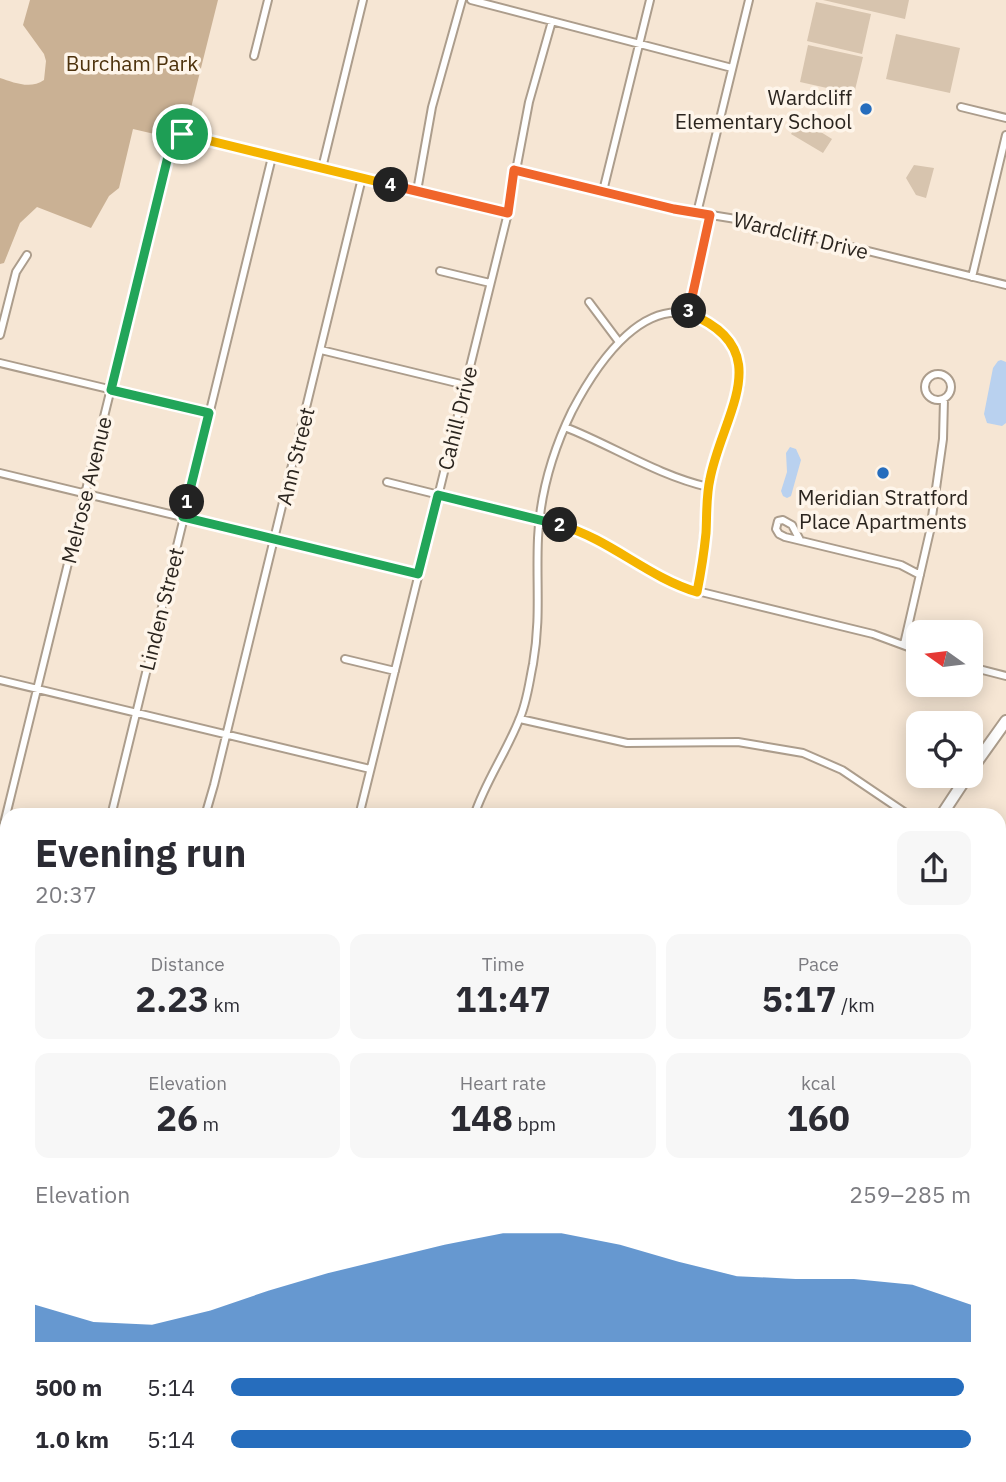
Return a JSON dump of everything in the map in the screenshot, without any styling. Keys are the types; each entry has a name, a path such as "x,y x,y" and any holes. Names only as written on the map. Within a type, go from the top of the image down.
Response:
{"main road":[{"path":"983,753 1006,721"},
{"path":"946,808 959,788"}],"street":[{"path":"254,56 268,0"},
{"path":"323,168 363,0"},
{"path":"416,191 432,107 462,0"},
{"path":"471,0 498,3 552,21 732,68"},
{"path":"603,191 650,0"},
{"path":"697,213 749,0"},
{"name":"Cahill Drive","path":"361,808 508,213 529,102 552,21"},
{"path":"961,107 1006,118"},
{"name":"Melrose Avenue","path":"8,808 172,140 177,134 182,134 272,157"},
{"path":"972,277 1006,135"},
{"path":"272,157 508,213"},
{"name":"Linden Street","path":"113,808 272,157"},
{"name":"Wardcliff Drive","path":"514,170 697,213 742,220 1006,285"},
{"name":"Ann Street","path":"207,808 362,178"},
{"path":"688,313 710,215"},
{"path":"0,335 16,272 27,255"},
{"path":"440,271 490,283"},
{"path":"589,302 619,342"},
{"path":"478,808 520,719 533,665 539,624 537,561 540,520 545,486 565,428 585,388 619,342 642,323 657,316 688,313 721,332 733,350 740,372 736,399 716,452 708,487 703,559 697,592"},
{"path":"321,350 465,385"},
{"path":"0,363 209,413"},
{"path":"387,482 540,520 592,537 660,577 697,592 866,632 904,644 930,531 943,439 944,399 950,393 951,384 947,376 934,374 927,379 925,392 931,398 944,399"},
{"path":"565,428 608,445 661,472 708,487"},
{"path":"0,474 418,574"},
{"path":"800,540 901,565 920,575"},
{"path":"345,659 395,671"},
{"path":"984,670 1006,676"},
{"path":"0,680 370,769"},
{"path":"520,719 627,743 738,742 803,753 850,775 898,808"}],"shaded area":[{"path":"823,0 909,0 905,19"},
{"path":"816,2 871,14 862,54 807,41"},
{"path":"896,34 960,48 950,93 886,79"},
{"path":"808,45 863,57 854,94 800,82"},
{"path":"800,119 832,139 823,153 791,134"},
{"path":"914,165 934,168 926,198 916,195 906,178"}],"green space":[{"name":"Burcham Park","path":"30,0 218,0 189,116 178,116 166,125 163,136 133,129 119,188 109,196 91,228 37,207 20,223 4,263 0,264 0,78 27,85 44,80 44,54 23,25"}],"water":[{"path":"1001,360 1006,362 1006,423 1002,426 987,423 984,414 993,368"},
{"path":"790,447 796,449 801,460 791,496 787,498 781,491 787,472 786,453"}],"place":[{"name":"Wardcliff Elementary School","path":"866,109"},
{"name":"Meridian Stratford Place Apartments","path":"883,473"}],"route":[{"path":"177,134 182,134 508,213 514,170 674,209 710,215 688,313 711,324 730,343 737,358 740,386 712,467 708,487 706,535 697,592 660,577 600,541 574,529 438,495 418,574 183,517 209,413 111,390 172,140 177,134"}]}
